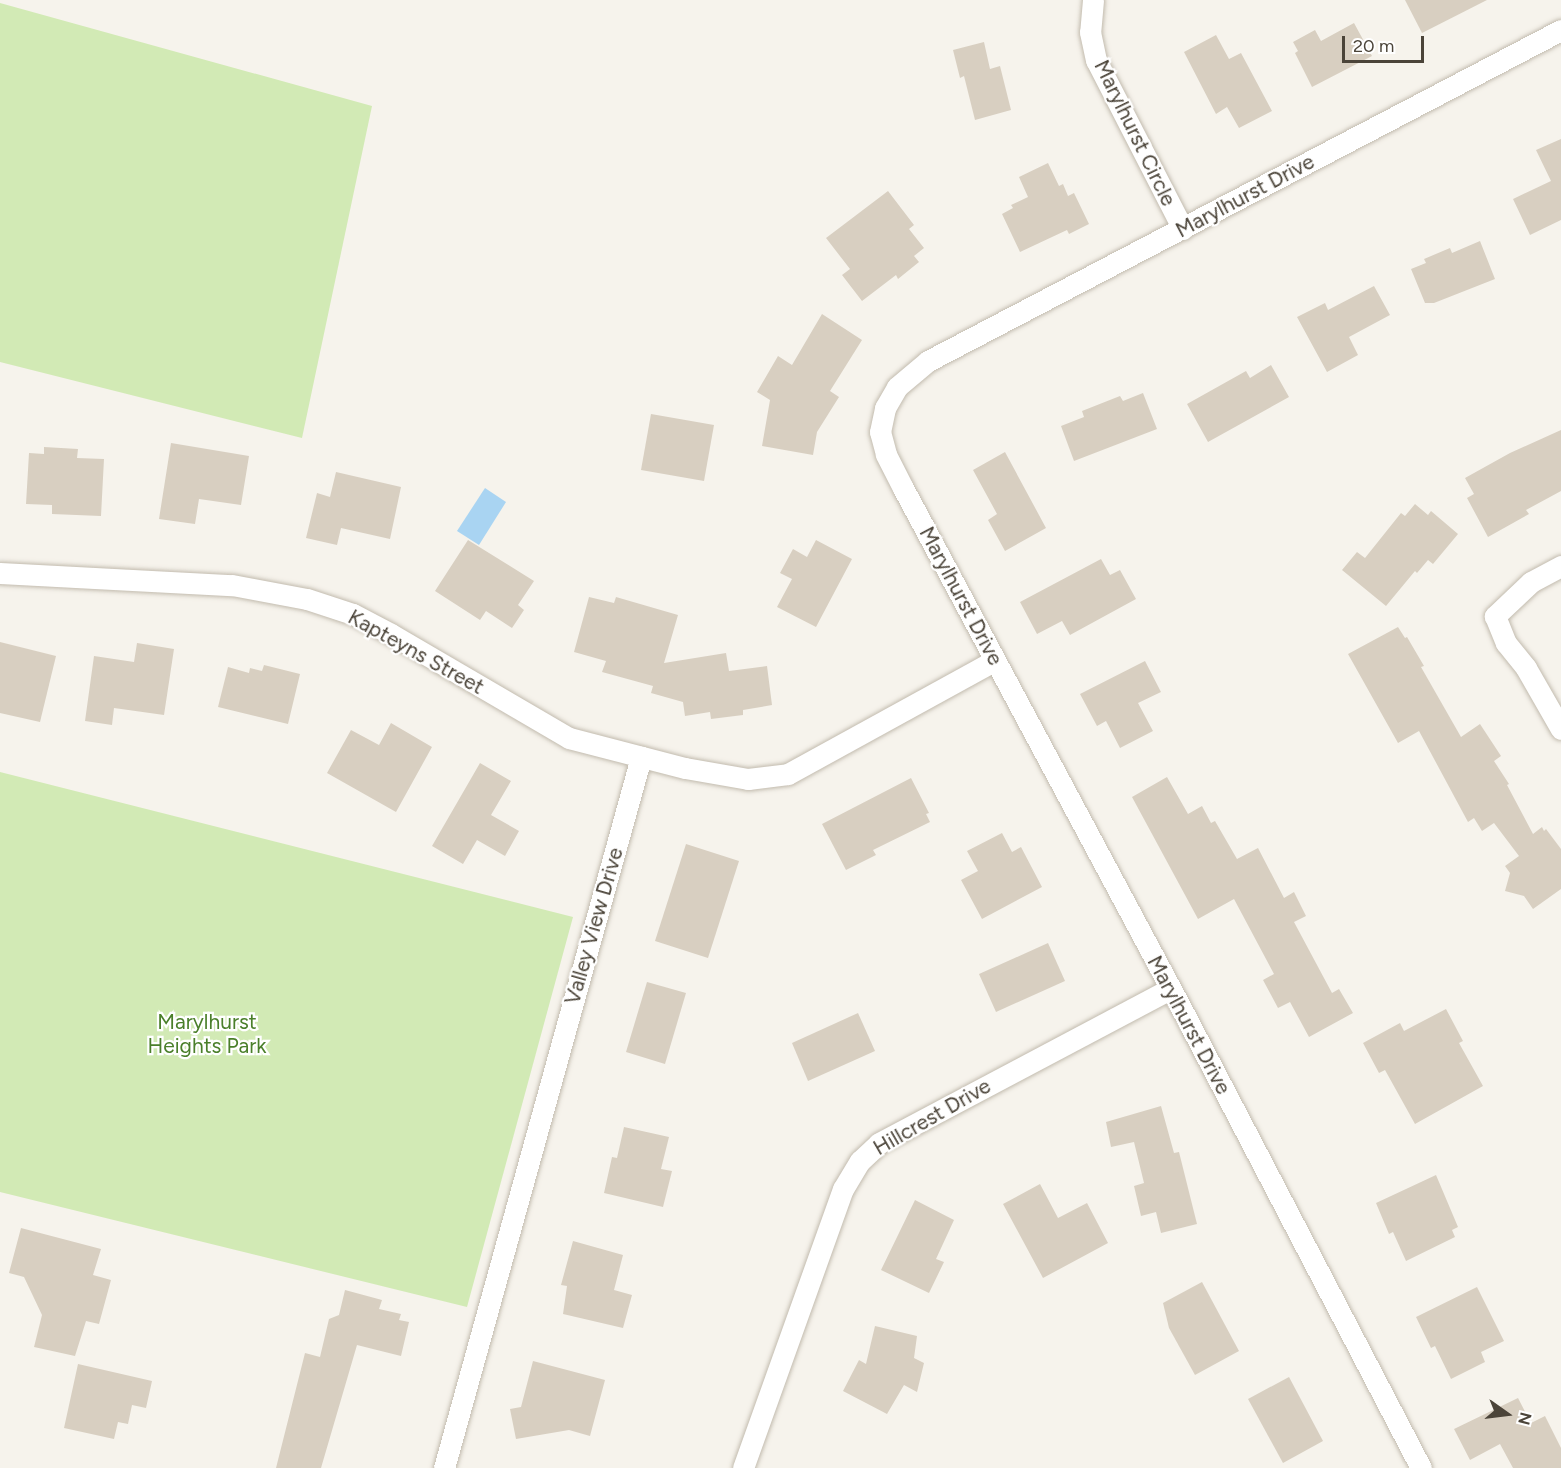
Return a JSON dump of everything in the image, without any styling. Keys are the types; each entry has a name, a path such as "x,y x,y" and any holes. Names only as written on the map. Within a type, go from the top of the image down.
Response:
{"street":[{"name":"Marylhurst Circle","path":"1093,0 1090,32 1096,60 1183,229"},
{"name":"Marylhurst Drive","path":"1421,1468 886,454 880,432 885,408 897,387 928,361 1561,30"},
{"path":"1561,566 1532,582 1495,616 1506,644 1526,668 1561,729"},
{"name":"Kapteyns Street","path":"0,573 232,585 307,599 352,614 391,634 569,738 641,757"},
{"path":"641,757 725,777 770,778 788,774 995,660"},
{"name":"Valley View Drive","path":"444,1468 641,757"},
{"name":"Hillcrest Drive","path":"743,1468 843,1189 860,1161 879,1143 1170,989"}],"green space":[{"path":"0,3 372,106 302,438 0,362"},
{"name":"Marylhurst Heights Park","path":"0,772 573,917 467,1307 0,1192"}],"water":[{"path":"485,488 506,502 479,545 457,531"}],"building":[{"path":"1405,0 1487,0 1422,33"},
{"path":"1354,23 1372,56 1312,87 1295,53 1298,51 1293,42 1315,30 1321,41"},
{"path":"1216,35 1229,59 1241,53 1272,111 1239,128 1227,107 1216,114 1184,52"},
{"path":"984,42 990,69 1000,66 1011,110 975,120 964,76 960,78 953,50"},
{"path":"1561,139 1561,220 1530,235 1513,199 1551,181 1536,150"},
{"path":"1048,163 1059,186 1063,184 1068,196 1074,193 1089,224 1069,234 1067,230 1020,252 1002,214 1013,208 1011,205 1028,197 1019,177"},
{"path":"888,191 914,225 909,229 924,248 914,256 919,262 898,279 896,275 862,301 842,275 850,269 826,238"},
{"path":"1480,241 1495,279 1434,303 1425,303 1411,269 1426,263 1424,259 1450,248 1452,253"},
{"path":"1374,286 1390,315 1349,337 1358,355 1327,372 1297,317 1325,303 1328,310"},
{"path":"822,314 862,340 830,391 839,397 817,432 813,455 762,446 770,400 757,392 778,356 792,365"},
{"path":"1271,365 1289,397 1208,442 1187,404 1246,371 1250,378"},
{"path":"1143,393 1157,429 1074,461 1061,426 1084,417 1082,411 1120,396 1123,401"},
{"path":"651,414 714,425 704,481 641,470"},
{"path":"1561,430 1561,491 1526,510 1529,514 1488,537 1467,498 1474,494 1465,478 1510,453"},
{"path":"171,443 249,456 241,505 199,499 195,524 159,519"},
{"path":"44,447 78,449 77,458 104,459 101,516 52,514 52,505 26,504 29,453 44,454"},
{"path":"1005,452 1046,528 1005,551 988,520 997,514 973,470"},
{"path":"336,472 401,487 390,539 341,528 337,545 306,538 317,493 330,497"},
{"path":"1415,504 1428,515 1431,511 1458,534 1433,564 1428,560 1417,573 1415,571 1386,606 1342,570 1357,552 1365,558 1401,513 1405,516"},
{"path":"468,540 534,581 518,605 524,610 512,628 486,611 480,620 435,591"},
{"path":"816,540 852,559 816,627 777,607 792,579 780,573 793,549 807,557"},
{"path":"1101,559 1110,575 1120,570 1136,599 1070,635 1062,621 1037,634 1020,602"},
{"path":"589,597 614,603 616,597 678,615 664,663 726,653 729,671 767,666 772,705 743,710 743,715 711,719 710,712 685,716 683,702 651,693 653,686 602,672 606,661 574,652"},
{"path":"1398,627 1405,638 1407,637 1424,666 1421,667 1461,737 1480,724 1501,756 1494,761 1509,784 1507,785 1533,834 1542,827 1544,831 1546,829 1561,849 1561,889 1533,909 1524,896 1505,891 1510,873 1505,866 1519,856 1494,823 1482,831 1474,818 1468,822 1419,731 1398,743 1348,654"},
{"path":"0,642 56,656 40,722 0,713"},
{"path":"137,643 174,649 164,715 114,708 112,725 85,721 94,656 134,662"},
{"path":"1145,661 1161,692 1138,703 1153,731 1120,748 1106,721 1097,726 1080,694"},
{"path":"264,665 300,674 288,724 218,707 228,667 249,673 250,668 262,671"},
{"path":"391,723 432,747 396,812 327,773 351,730 379,745"},
{"path":"480,763 511,781 491,815 519,831 505,856 477,840 463,864 432,846"},
{"path":"1167,777 1188,814 1202,806 1211,823 1215,821 1237,859 1258,848 1284,898 1294,892 1306,916 1294,922 1332,993 1339,989 1353,1013 1309,1037 1290,1002 1278,1008 1263,980 1274,974 1234,899 1198,919 1132,797"},
{"path":"911,778 929,813 926,814 930,822 873,850 876,855 846,870 822,824"},
{"path":"1002,833 1012,852 1021,847 1042,887 982,919 961,880 978,871 967,851"},
{"path":"686,844 739,861 708,958 655,941"},
{"path":"1048,943 1065,981 996,1012 979,974"},
{"path":"647,982 686,993 665,1064 626,1052"},
{"path":"1446,1009 1463,1041 1459,1043 1483,1086 1415,1124 1385,1070 1379,1073 1363,1043 1400,1023 1404,1031"},
{"path":"858,1013 875,1051 808,1081 792,1043"},
{"path":"1161,1106 1174,1153 1179,1152 1197,1224 1161,1233 1156,1212 1141,1216 1134,1186 1144,1183 1134,1142 1111,1147 1106,1122"},
{"path":"624,1127 669,1137 661,1169 672,1171 663,1207 604,1193 612,1157 617,1158"},
{"path":"1436,1175 1458,1227 1452,1230 1455,1237 1406,1261 1393,1232 1389,1234 1376,1203"},
{"path":"1040,1184 1058,1218 1087,1203 1108,1243 1043,1278 1003,1204"},
{"path":"915,1200 954,1220 936,1259 944,1262 929,1293 881,1270"},
{"path":"21,1228 101,1249 93,1275 111,1280 99,1324 86,1321 75,1356 34,1347 42,1315 24,1277 9,1273"},
{"path":"573,1241 623,1255 614,1290 632,1295 623,1328 563,1314 567,1286 561,1285"},
{"path":"1202,1282 1239,1351 1195,1375 1169,1328 1163,1303"},
{"path":"1477,1287 1504,1341 1481,1352 1485,1362 1451,1379 1435,1346 1431,1348 1416,1317"},
{"path":"345,1290 382,1300 379,1309 401,1314 399,1320 409,1322 401,1356 357,1345 321,1468 276,1468 305,1353 320,1357 329,1319 339,1315"},
{"path":"875,1326 917,1336 914,1358 924,1363 917,1392 904,1385 887,1414 843,1391 859,1360 866,1364"},
{"path":"533,1361 605,1380 590,1436 569,1430 516,1439 510,1409 521,1407"},
{"path":"78,1364 152,1381 146,1408 132,1405 128,1424 118,1422 114,1439 64,1428"},
{"path":"1289,1377 1323,1441 1283,1463 1248,1399"},
{"path":"1518,1398 1531,1423 1545,1416 1561,1448 1561,1468 1513,1468 1500,1444 1470,1460 1454,1429"}]}
